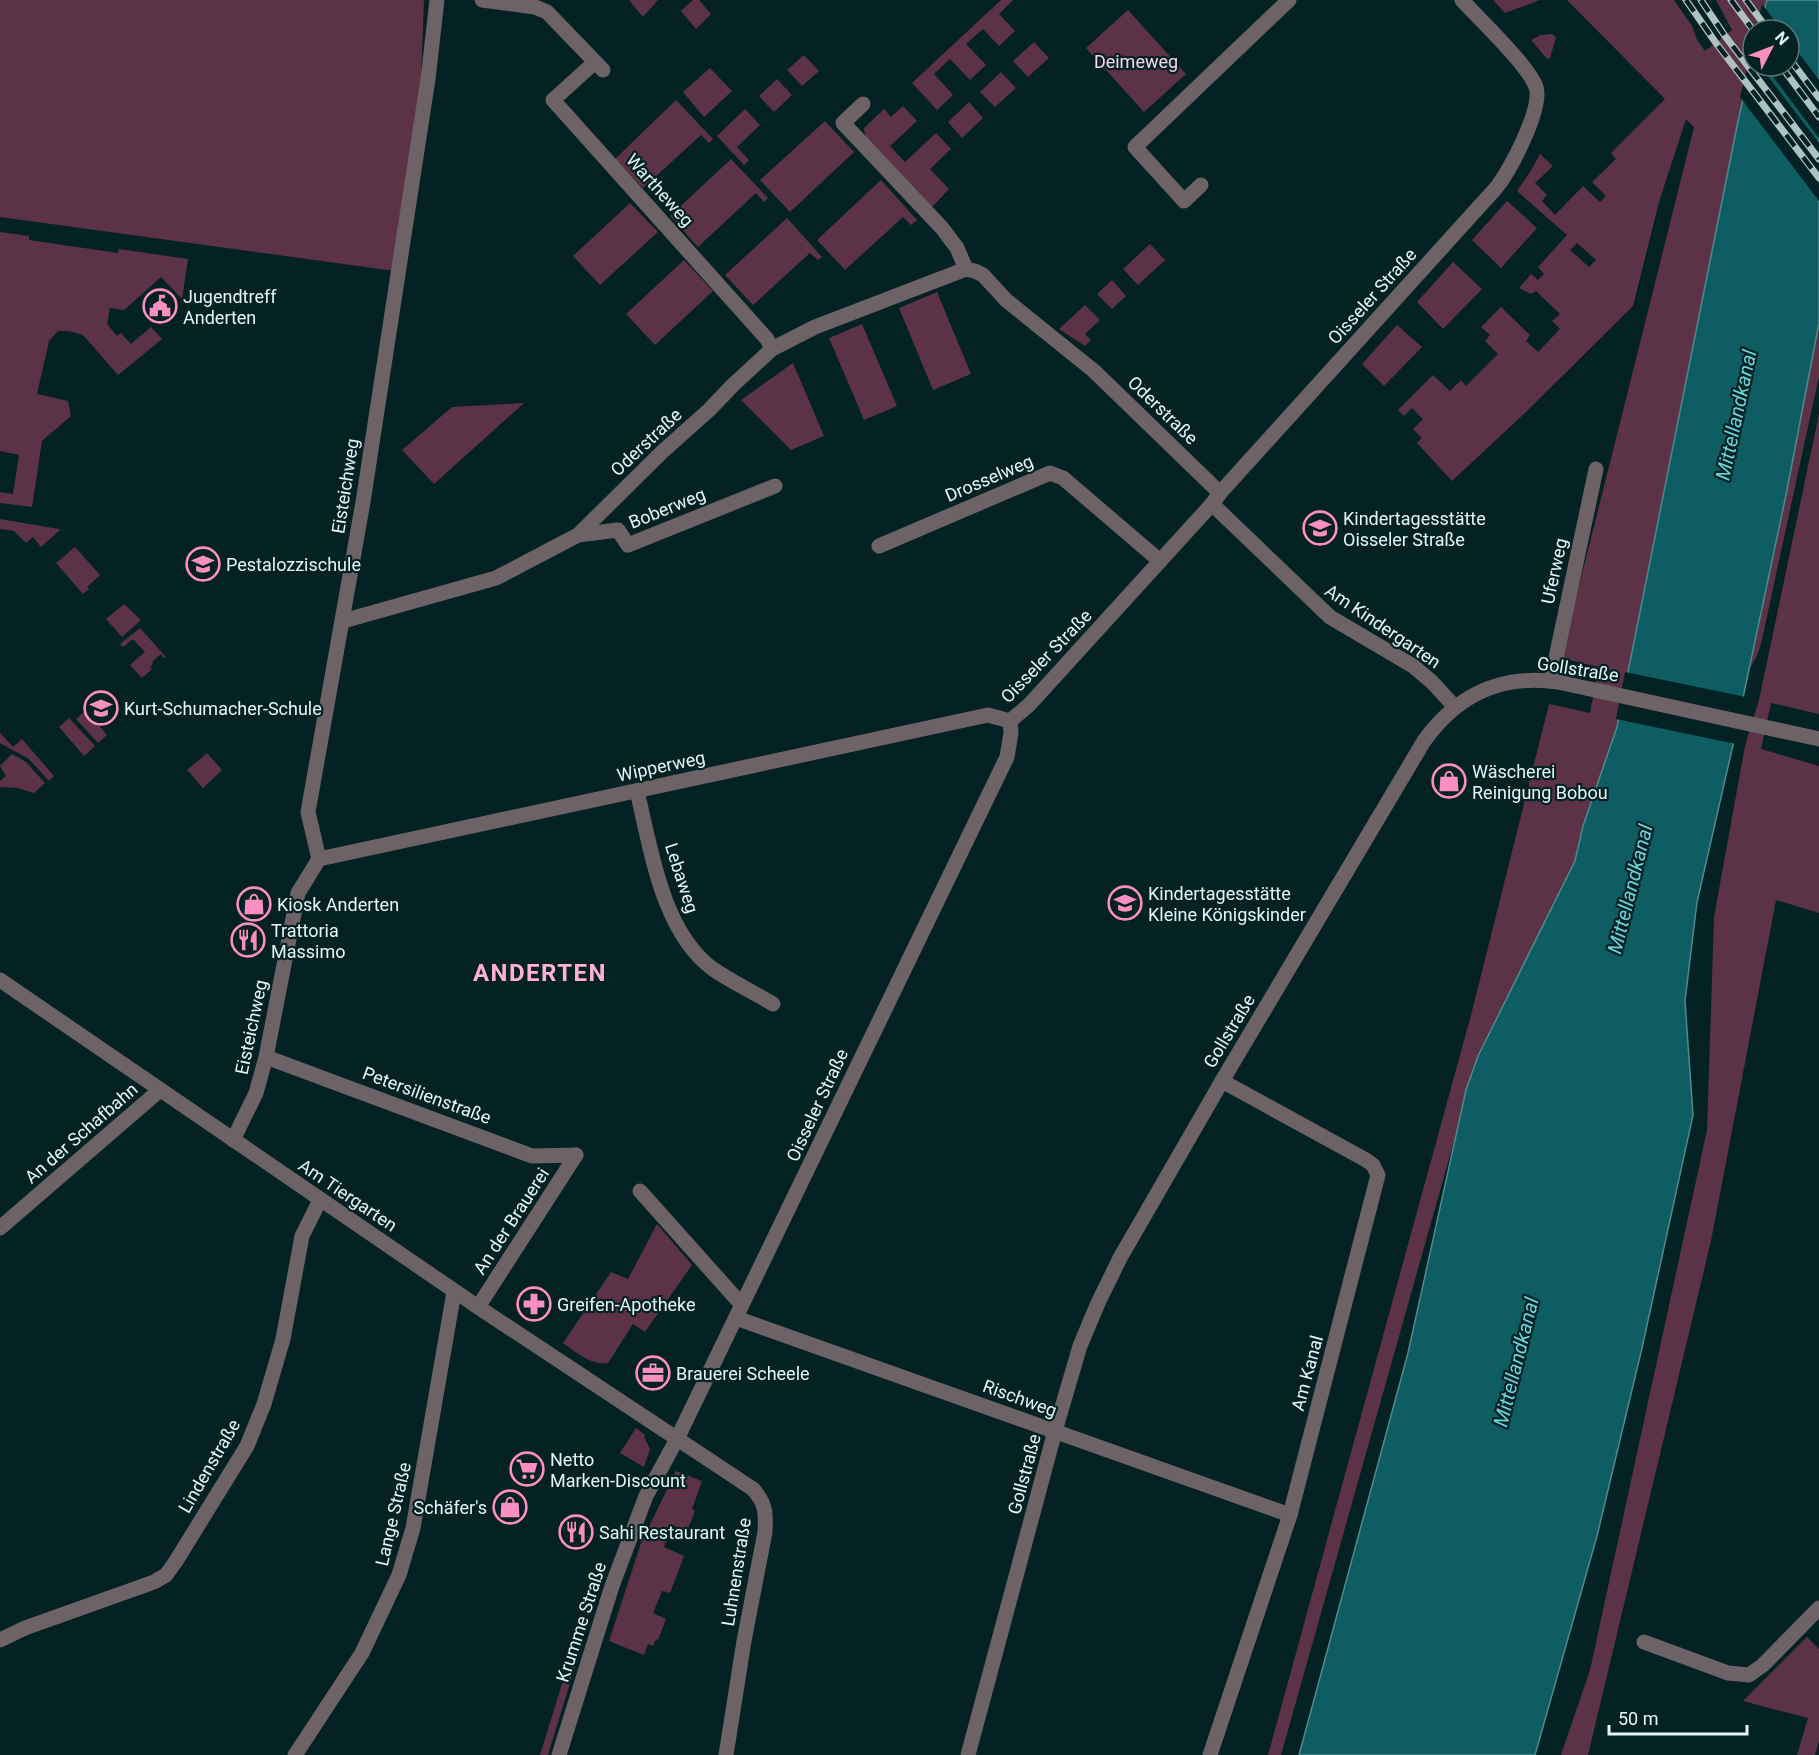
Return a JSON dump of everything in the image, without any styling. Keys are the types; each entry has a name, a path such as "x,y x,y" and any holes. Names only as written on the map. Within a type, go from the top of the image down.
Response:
{"street":[{"name":"Eisteichweg","path":"233,1140 256,1093 266,1057 298,893 319,859 308,812 343,621 423,114 437,0"},
{"name":"Wartheweg","path":"482,0 535,7 547,12 599,66 554,100 767,339 772,349"},
{"path":"1201,185 1184,201 1135,147 1289,0"},
{"name":"Oisseler Straße","path":"677,1439 1007,757 1011,733 1010,721 1029,705 1160,561 1500,183 1510,168 1526,134 1538,95 1537,89 1520,63 1462,0"},
{"path":"863,104 843,123 942,228 957,248 966,269"},
{"name":"Oderstraße","path":"343,621 496,578 578,535 772,349 815,327 966,269 983,275 1006,300 1094,371 1216,498"},
{"name":"Uferweg","path":"1551,681 1596,469"},
{"name":"Drosselweg","path":"879,546 1050,473 1063,477 1160,561"},
{"name":"Boberweg","path":"578,535 618,531 628,545 775,486"},
{"name":"Am Kindergarten","path":"1216,498 1329,617 1413,666 1432,682 1454,706"},
{"name":"Gollstraße","path":"968,1755 1055,1431 1080,1346 1098,1303 1120,1258 1222,1081 1424,741 1442,717 1454,706 1478,692 1499,685 1531,680 1551,681 1819,739"},
{"name":"Wipperweg","path":"319,859 988,715 1010,721"},
{"name":"Lebaweg","path":"637,791 668,909 687,944 713,968 773,1004"},
{"name":"Am Tiergarten","path":"0,980 454,1292 677,1439"},
{"name":"Petersilienstraße","path":"266,1057 532,1156 576,1155"},
{"name":"Am Kanal","path":"1210,1755 1290,1515 1378,1175 1373,1165 1366,1160 1222,1081"},
{"name":"An der Schafbahn","path":"0,1228 160,1090"},
{"name":"An der Brauerei","path":"478,1307 576,1155"},
{"name":"Rischweg","path":"640,1191 738,1311 1055,1431 1290,1515"},
{"name":"Lindenstraße","path":"0,1640 25,1628 154,1582 166,1575 247,1446 264,1404 283,1339 303,1236 320,1200"},
{"name":"Lange Straße","path":"295,1755 362,1653 399,1575 413,1528 454,1292"},
{"name":"Krumme Straße","path":"560,1755 612,1586 646,1496 677,1439"},
{"name":"Luhnenstraße","path":"677,1439 753,1489 762,1500 766,1514 765,1532 744,1641 726,1755"},
{"path":"1644,1642 1728,1673 1749,1675 1763,1665 1819,1608"}],"green space":[{"path":"0,0 424,0 421,78 395,271 0,217"},
{"path":"629,0 658,0 643,17"},
{"path":"693,0 699,0 711,14 696,29 681,11"},
{"path":"1001,0 1013,0 999,14 1015,31 999,46 983,29 966,44 986,65 970,80 950,59 934,74 953,95 937,110 912,83"},
{"path":"1493,0 1540,0 1505,13"},
{"path":"1567,0 1674,0 1692,26 1697,40 1705,51 1732,30 1716,0 1767,0 1762,18 1741,18 1741,78 1748,78 1617,728 1583,826 1575,861 1478,1056 1281,1755 1268,1755 1471,1015 1549,704 1590,713 1599,667 1561,658 1694,127 1686,119 1659,202 1633,306 1526,412 1452,481 1417,443 1422,438 1413,429 1423,419 1412,408 1404,416 1398,410 1433,375 1450,391 1461,380 1466,386 1498,354 1485,341 1490,335 1481,327 1501,307 1530,335 1526,341 1538,352 1560,329 1552,321 1560,314 1536,291 1531,294 1519,288 1531,274 1538,280 1544,274 1538,267 1567,235 1517,191 1540,154 1553,166 1535,183 1547,195 1542,201 1555,215 1583,186 1600,202 1606,196 1592,182 1616,159 1611,153 1665,99","holes":["1577,243 1596,260 1589,267 1570,250"]},
{"name":"Deimeweg","path":"1128,10 1186,74 1144,112 1086,48"},
{"path":"1552,34 1556,37 1550,58 1547,59 1531,40 1541,35"},
{"path":"1034,42 1049,58 1028,77 1013,61"},
{"path":"804,55 819,71 802,86 787,70"},
{"path":"710,68 732,91 704,117 683,92"},
{"path":"1001,72 1016,88 995,107 980,92"},
{"path":"777,79 792,95 774,112 759,96"},
{"path":"676,100 713,139 709,143 701,135 643,188 615,159"},
{"path":"969,102 983,118 962,138 948,122"},
{"path":"903,106 917,121 890,146 905,162 936,133 951,149 930,169 949,189 932,207 865,136 864,128 884,109 891,117"},
{"path":"745,109 760,125 737,147 749,160 744,165 717,136"},
{"path":"825,121 854,152 790,212 760,180"},
{"path":"731,159 768,198 764,202 756,193 698,247 670,216"},
{"path":"881,180 917,220 911,225 903,217 845,270 817,240"},
{"path":"1507,201 1537,228 1501,268 1472,240"},
{"path":"630,203 658,232 600,285 573,256"},
{"path":"787,218 822,257 818,260 810,253 753,305 725,275"},
{"path":"0,232 29,236 29,240 118,253 119,249 188,259 182,299 161,277 124,310 110,308 107,324 117,336 121,333 131,344 151,327 162,339 118,375 83,335 58,331 49,341 37,394 68,401 71,416 42,441 32,507 0,503 0,492 13,494 19,455 0,451"},
{"path":"1150,244 1165,260 1138,285 1123,269"},
{"path":"684,260 713,291 655,345 626,314"},
{"path":"1453,262 1482,289 1443,329 1417,302"},
{"path":"1112,280 1126,296 1112,309 1097,294"},
{"path":"937,292 971,374 933,390 899,308"},
{"path":"1085,305 1100,320 1085,334 1091,340 1085,346 1059,329"},
{"path":"1819,323 1819,376 1761,644 1749,669 1786,495"},
{"path":"862,324 897,406 864,420 829,338"},
{"path":"1397,325 1422,347 1384,386 1362,364"},
{"path":"793,363 824,436 791,450 741,400"},
{"path":"524,403 434,484 402,450 452,407"},
{"path":"1819,414 1819,714 1771,703 1761,749 1819,766 1819,913 1776,900 1711,1241 1588,1755 1561,1755 1590,1670 1707,1130 1714,917 1745,746 1759,700"},
{"path":"0,519 60,530 41,547 33,537 26,543 14,531 0,529"},
{"path":"75,547 100,575 83,594 56,563"},
{"path":"124,604 141,620 122,637 106,619"},
{"path":"140,628 166,657 164,658 161,654 152,662 150,667 152,669 142,678 130,665 145,652 133,639 123,647 120,644"},
{"path":"86,710 107,735 98,743 76,719"},
{"path":"69,718 95,746 84,756 59,727"},
{"path":"0,733 13,747 22,739 54,776 49,781 29,759 0,743"},
{"path":"207,753 222,770 203,788 187,770"},
{"path":"12,754 26,762 45,783 34,793 18,788 0,787 0,781 6,776 0,766"},
{"path":"657,1224 692,1265 645,1332 633,1324 608,1363 596,1362 584,1357 563,1343 611,1272 628,1279"},
{"path":"636,1428 645,1435 650,1449 644,1467 620,1453"},
{"path":"676,1471 702,1481 692,1509 695,1511 687,1531 672,1525 664,1547 684,1556 670,1593 662,1591 653,1613 666,1619 658,1640 656,1639 653,1646 648,1644 644,1655 609,1641 641,1543"},
{"path":"1807,1637 1819,1649 1819,1741 1815,1755 1797,1755 1808,1718 1743,1701"},
{"path":"570,1658 577,1660 548,1755 540,1755"}],"water":[{"name":"Mittellandkanal","path":"1767,0 1819,0 1819,323 1786,495 1697,902 1685,1001 1693,1115 1642,1348 1597,1536 1535,1755 1299,1755 1408,1353 1466,1090 1478,1056 1575,861 1583,826 1617,727 1748,78 1801,78 1801,18 1762,18"}],"pier":[{"path":"1762,4 1773,18 1759,18"},
{"path":"1801,56 1819,80 1819,138 1774,78 1801,78"},
{"path":"1745,78 1769,78 1819,143 1819,201 1740,97"},
{"path":"1625,672 1746,697 1736,744 1616,719"}],"railway":[{"path":"1686,0 1819,178"},
{"path":"1701,0 1725,36 1819,159"},
{"path":"1731,0 1744,18"},
{"path":"1746,0 1759,18"},
{"path":"1801,74 1819,98"},
{"path":"1790,78 1819,117"}],"place":[{"name":"Jugendtreff Anderten","path":"160,306"},
{"name":"Kindertagesstätte Oisseler Straße","path":"1320,528"},
{"name":"Pestalozzischule","path":"203,564"},
{"name":"Kurt-Schumacher-Schule","path":"101,708"},
{"name":"Wäscherei Reinigung Bobou","path":"1449,781"},
{"name":"Kindertagesstätte Kleine Königskinder","path":"1125,903"},
{"name":"Kiosk Anderten","path":"254,904"},
{"name":"Trattoria Massimo","path":"248,940"},
{"name":"Greifen-Apotheke","path":"534,1304"},
{"name":"Brauerei Scheele","path":"653,1373"},
{"name":"Netto Marken-Discount","path":"527,1469"},
{"name":"Schäfer's","path":"510,1507"},
{"name":"Sahi Restaurant","path":"576,1532"}],"district":[{"name":"ANDERTEN","path":"540,973"}]}
